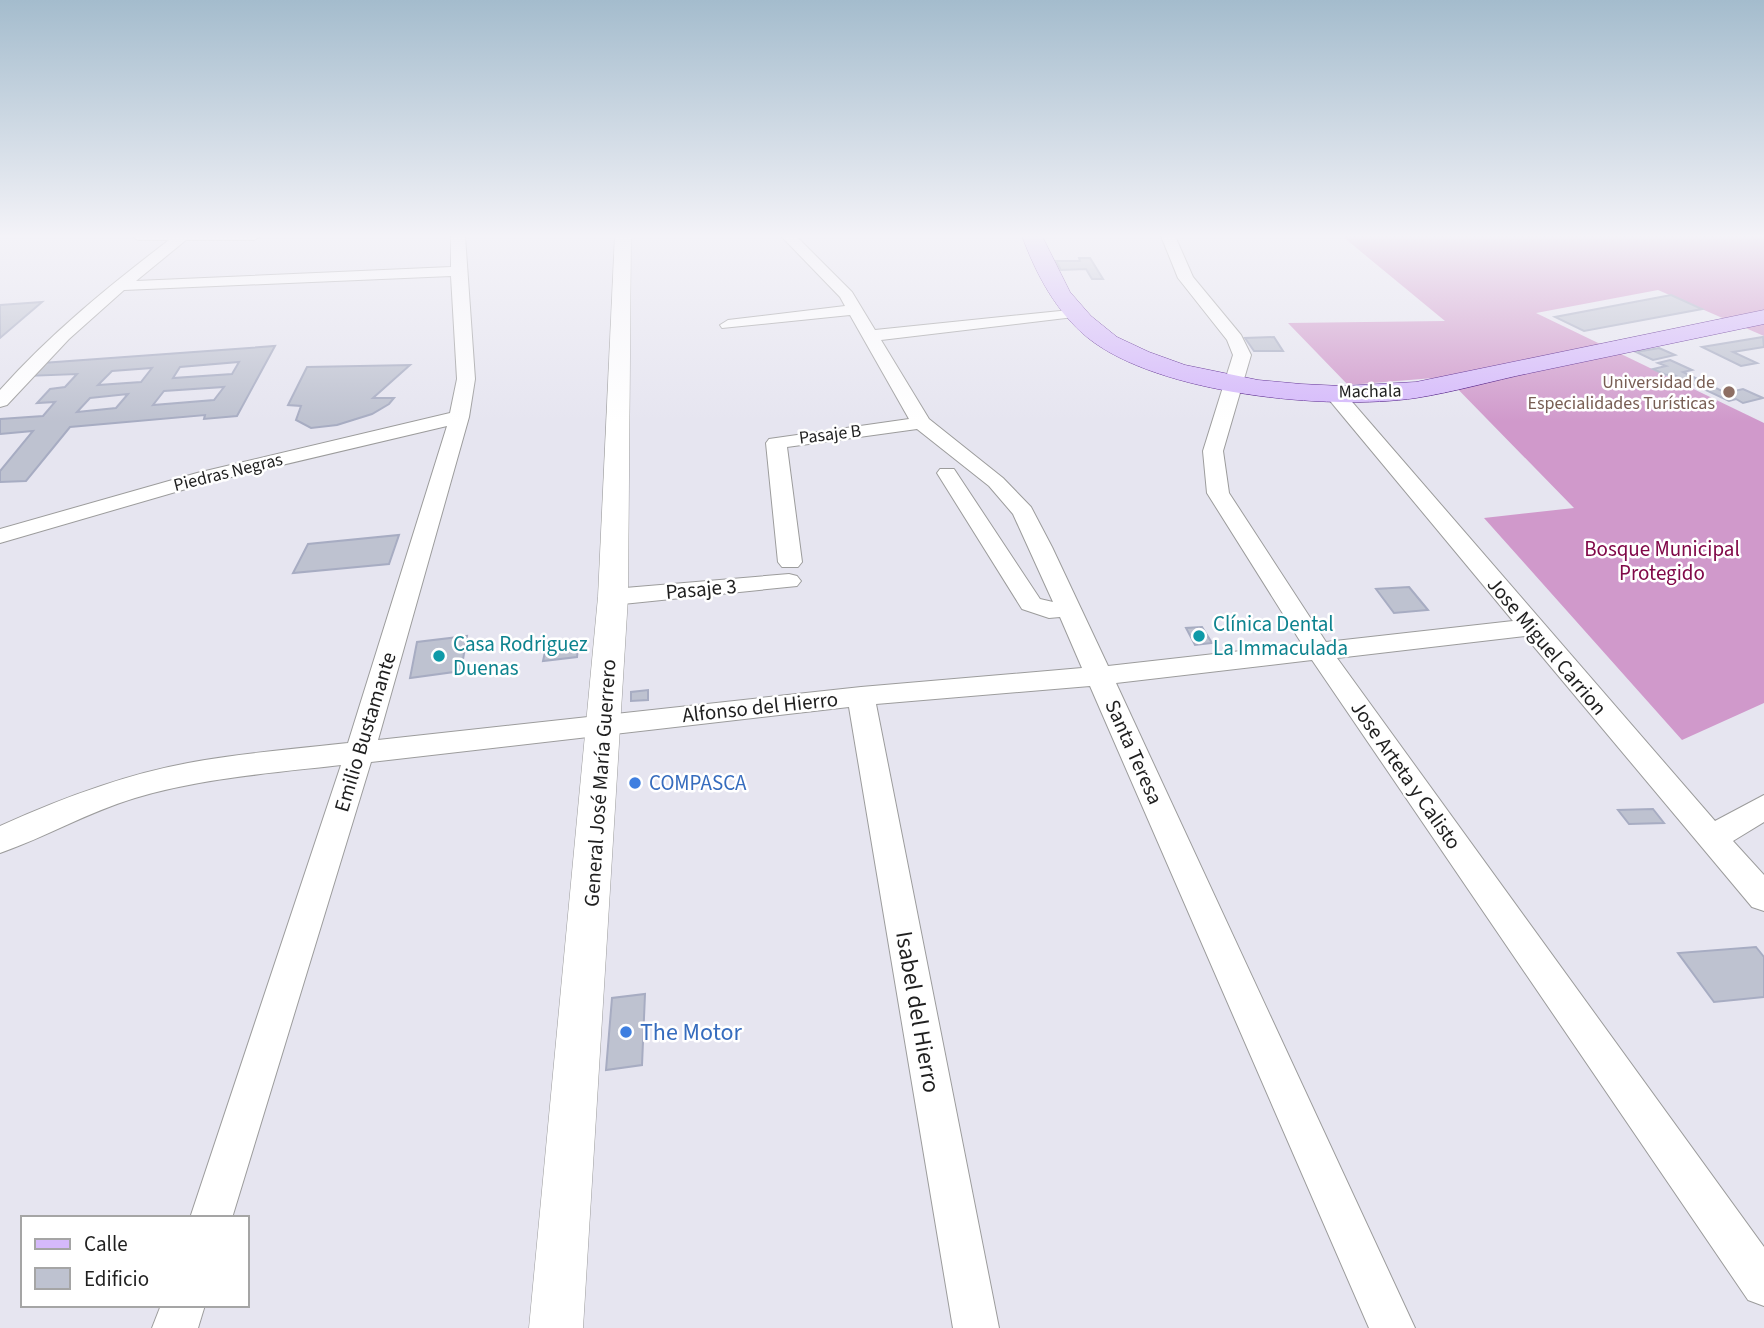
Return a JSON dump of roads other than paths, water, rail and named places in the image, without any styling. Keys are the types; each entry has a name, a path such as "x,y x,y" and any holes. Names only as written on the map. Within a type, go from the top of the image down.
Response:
{"main road":[{"name":"Machala","path":"1064,298 1074,312 1108,342 1131,353 1189,373 1233,383 1333,392 1388,393 1416,390 1764,317"}],"street":[{"path":"0,401 21,377 105,298"},
{"name":"Emilio Bustamante","path":"212,1216 360,752 459,417 466,379 460,298"},
{"name":"General José María Guerrero","path":"556,1328 606,725 613,597 621,298"},
{"name":"Santa Teresa","path":"846,298 921,423 996,482 1023,512 1069,608 1392,1328"},
{"name":"Jose Arteta y Calisto","path":"1202,298 1239,346 1242,355 1213,451 1218,493 1319,651 1764,1284"},
{"path":"728,325 854,310"},
{"path":"868,336 1074,312"},
{"name":"Jose Miguel Carrion","path":"1333,392 1710,838 1764,897"},
{"name":"Piedras Negras","path":"0,536 205,477 459,417"},
{"name":"Pasaje B","path":"790,571 776,443 921,423"},
{"path":"947,473 1031,604 1049,610 1069,608"},
{"name":"Pasaje 3","path":"613,597 790,571"},
{"name":"Alfonso del Hierro","path":"0,840 75,807 155,780 214,769 861,696 1100,677 1531,628"},
{"name":"Isabel del Hierro","path":"861,696 976,1328"},
{"path":"1710,838 1764,807"},
{"path":"175,1328 182,1307"}],"place":[{"name":"Universidad de Especialidades Turísticas","path":"1729,392"},
{"name":"Clínica Dental La Immaculada","path":"1199,636"},
{"name":"Casa Rodriguez Duenas","path":"439,656"},
{"name":"COMPASCA","path":"635,783"},
{"name":"The Motor","path":"626,1032"}],"park label":[{"name":"Bosque Municipal Protegido","path":"1662,561"}]}
